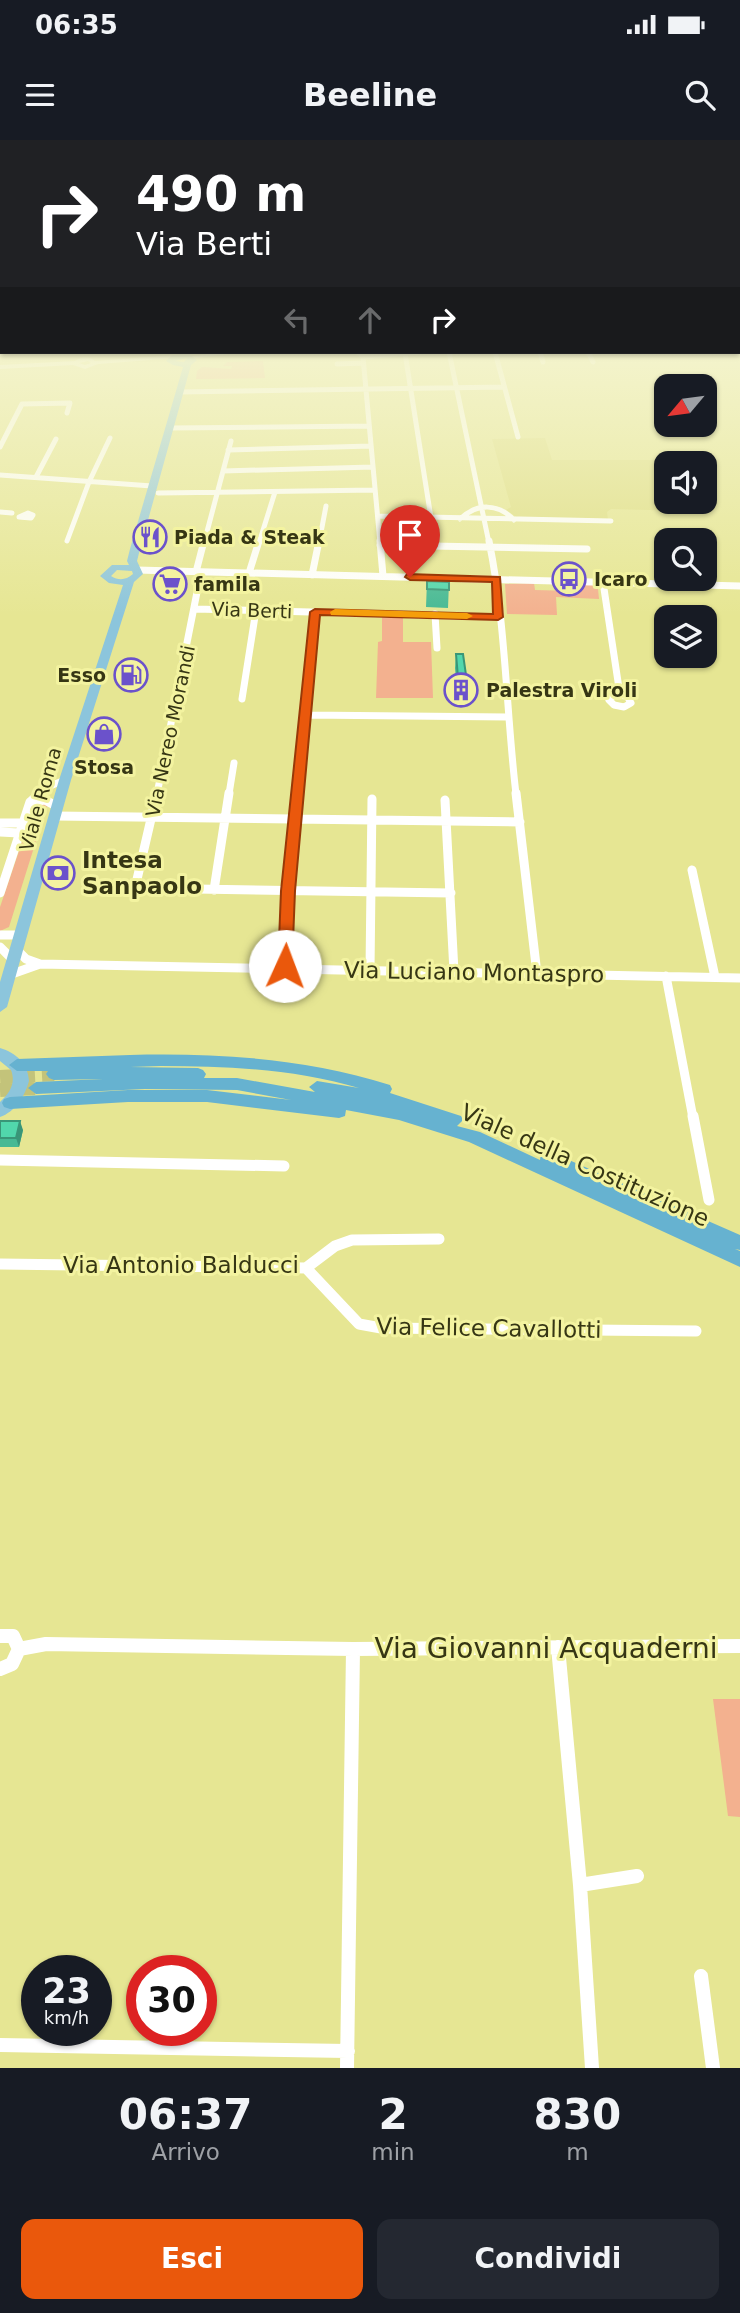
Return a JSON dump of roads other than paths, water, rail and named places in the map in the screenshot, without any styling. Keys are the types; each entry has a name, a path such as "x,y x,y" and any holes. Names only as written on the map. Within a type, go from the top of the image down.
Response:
{"highway":[{"path":"17,1065 212,1061 301,1071 357,1080 449,1108 470,1130"},
{"name":"Viale della Costituzione","path":"54,1074 164,1072 253,1077 386,1098 470,1130 740,1243"},
{"name":"Viale della Costituzione","path":"36,1088 145,1083 237,1084 470,1130 740,1259"},
{"path":"5,1107 128,1096 207,1097 376,1117 448,1135 470,1130"}],"main road":[{"name":"Viale Roma","path":"1,997 120,602 134,574 135,549 155,489 167,436"},
{"path":"120,602 106,573 135,549"},
{"path":"116,567 134,574"},
{"path":"109,580 134,574"},
{"path":"1,1051 17,1065 21,1074 21,1084 5,1107"}],"street":[{"path":"370,436 383,576"},
{"path":"418,436 431,518"},
{"path":"467,436 497,579 507,717 537,974"},
{"path":"67,541 89,482 110,438"},
{"path":"36,477 56,439"},
{"name":"Via Nereo Morandi","path":"214,890 135,888 195,609 199,572 231,441"},
{"path":"229,450 371,446"},
{"path":"223,471 373,467"},
{"path":"0,475 218,493 374,490"},
{"path":"250,573 275,492"},
{"path":"312,575 326,506"},
{"path":"460,519 464,513 481,507 503,510 514,520"},
{"path":"0,512 23,514"},
{"path":"379,516 611,521"},
{"path":"380,545 587,548"},
{"path":"134,574 173,571 740,586"},
{"path":"603,582 620,695"},
{"name":"Via Berti","path":"195,609 498,617"},
{"path":"242,699 256,610"},
{"path":"285,966 288,891 315,612"},
{"path":"435,614 437,648"},
{"path":"307,715 507,717"},
{"path":"234,762 214,890 451,893"},
{"path":"0,893 30,802 44,789 65,780"},
{"path":"30,802 41,799 50,801 57,812 152,817 520,822"},
{"path":"370,970 372,799"},
{"path":"445,800 454,972"},
{"path":"0,823 22,823"},
{"path":"0,832 19,833"},
{"path":"692,870 715,977"},
{"path":"0,935 15,955"},
{"path":"0,947 40,964"},
{"name":"Via Luciano Montaspro","path":"15,955 40,964 285,966 740,978"},
{"path":"666,976 709,1200"},
{"path":"0,1160 284,1166"},
{"name":"Via Antonio Balducci","path":"0,1264 306,1268 335,1246 352,1240 439,1239"},
{"name":"Via Felice Cavallotti","path":"306,1268 359,1324 370,1326 696,1331"},
{"path":"0,1636 13,1636 19,1649 12,1664 0,1669"},
{"name":"Via Giovanni Acquaderni","path":"19,1649 46,1644 352,1649 740,1646"},
{"path":"558,1647 580,1885 592,2068"},
{"path":"0,2045 348,2060 352,1649"},
{"path":"580,1885 637,1876"},
{"path":"701,1976 713,2068"}],"tunnel":[{"path":"0,1077 54,1074"},
{"path":"0,1090 36,1088"}],"place":[{"name":"Piada & Steak","path":"150,537"},
{"name":"Icaro","path":"569,579"},
{"name":"famila","path":"170,584"},
{"name":"Esso","path":"131,675"},
{"name":"Palestra Viroli","path":"461,690"},
{"name":"Stosa","path":"104,734"},
{"name":"Intesa Sanpaolo","path":"58,873"}]}
